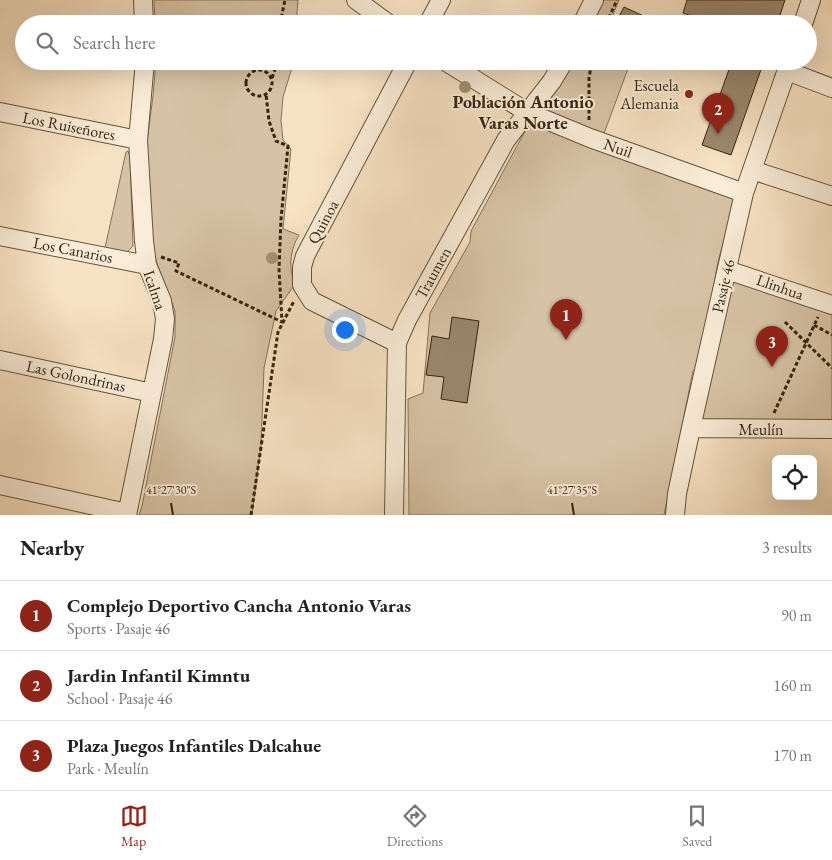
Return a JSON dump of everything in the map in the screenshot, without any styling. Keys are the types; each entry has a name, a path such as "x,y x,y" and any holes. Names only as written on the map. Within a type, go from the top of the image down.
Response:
{"street":[{"path":"142,0 143,15"},
{"path":"356,0 377,15"},
{"path":"433,15 441,0"},
{"path":"586,15 594,0"},
{"path":"806,15 811,0"},
{"name":"Icalma","path":"127,514 163,339 165,319 162,301 145,258 138,140 144,70"},
{"name":"Quinoa","path":"302,285 302,267 306,256 403,70"},
{"name":"Nuil","path":"459,70 527,112 590,138 744,193"},
{"name":"Traumen","path":"394,515 397,343 506,140 559,70"},
{"name":"Pasaje 46","path":"675,515 677,494 691,428 744,193 788,70"},
{"path":"797,70 832,88"},
{"name":"Los Ruiseñores","path":"0,112 138,140"},
{"path":"752,170 832,196"},
{"name":"Los Canarios","path":"0,236 145,258"},
{"name":"Llinhua","path":"727,270 828,304"},
{"path":"302,285 312,301 320,307 397,343"},
{"name":"Las Golondrinas","path":"0,360 152,393"},
{"name":"Meulín","path":"691,428 832,429"},
{"path":"0,485 127,514"}],"path":[{"path":"282,15 285,0"},
{"path":"610,15 617,0"},
{"path":"272,79 268,73 258,70 252,72 247,77 246,88 250,93 257,96 266,94 272,87 275,70"},
{"path":"590,70 590,138"},
{"path":"266,94 269,121 276,140 288,146 281,219 279,270 282,322"},
{"path":"145,258 179,263 176,271 282,322"},
{"path":"251,515 278,332 302,285"},
{"path":"767,429 814,325 828,304"},
{"path":"785,322 832,368"},
{"path":"814,325 832,334"}],"shaded area":[{"path":"154,0 298,0 297,15 155,15"},
{"path":"603,0 619,0 613,15 596,15"},
{"path":"155,70 291,70 283,97 281,120 283,140 291,149 283,229 299,235 291,259 291,272 295,284 276,311 264,368 261,445 252,515 139,515 175,337 175,311 152,250 147,142"},
{"path":"568,70 628,70 599,147 731,194 734,203 718,262 699,366 693,371 664,515 409,515 408,399 423,393 430,313 470,242 471,231 530,122 550,98"},
{"path":"128,151 130,157 133,246 126,253 105,248 126,152"},
{"path":"732,276 832,310 832,423 700,423"}],"building":[{"path":"687,0 785,0 780,15 689,15 683,13"},
{"path":"624,7 641,15 620,15"},
{"path":"729,70 761,70 731,155 702,145"},
{"path":"452,317 479,321 467,403 441,399 444,377 426,375 432,336 449,339"}],"place":[{"name":"Escuela Alemania","path":"689,94"},
{"name":"Jardin Infantil Kimntu","path":"718,134"},
{"name":"Complejo Deportivo Cancha Antonio Varas","path":"566,340"},
{"name":"Plaza Juegos Infantiles Dalcahue","path":"772,367"}],"district":[{"name":"Población Antonio Varas Norte","path":"523,111"}]}
